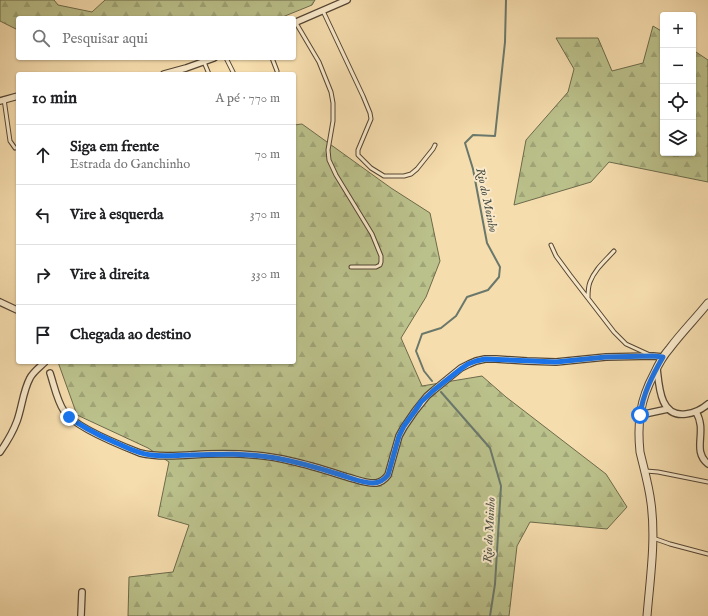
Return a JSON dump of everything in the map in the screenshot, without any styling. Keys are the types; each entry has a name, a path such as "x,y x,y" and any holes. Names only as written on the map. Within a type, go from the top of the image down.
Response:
{"street":[{"path":"296,23 347,0"},
{"path":"171,72 209,60"},
{"path":"2,100 16,96"},
{"path":"0,302 16,310"},
{"path":"647,616 653,526 651,503 639,444 640,415 644,395 663,357 708,303"},
{"path":"50,373 61,406 69,417 88,430 140,453 161,456 249,454 304,464 362,481 375,483 385,479 388,475 399,436 404,426 421,402 468,364 485,359 556,362 606,357 663,357"},
{"path":"0,452 17,421 30,378 43,364"},
{"path":"657,368 661,394 668,409 672,413 677,415 688,414 696,412 708,404"},
{"path":"640,415 668,409"},
{"path":"696,412 703,424 704,434 702,457 708,464"},
{"path":"81,616 82,592"}],"lane":[{"path":"323,11 370,112 371,119 358,150 358,155 371,168 384,176 404,176 411,174 417,168 434,149 435,145"},
{"path":"296,25 319,62 331,92 333,117 332,132 328,150 329,160 336,175 372,234 381,256 380,266 351,267"},
{"path":"227,60 233,72"},
{"path":"273,60 277,71"},
{"path":"204,62 208,72"},
{"path":"2,100 10,140 15,148"},
{"path":"551,245 556,256 614,332 626,344 653,356"},
{"path":"588,298 589,283 593,274 614,251"},
{"path":"644,471 658,472 708,482"},
{"path":"653,538 708,554"}],"green space":[{"path":"0,0 54,0 58,5 92,12 105,0 315,0 312,5 285,16 16,16 16,29 0,21"},
{"path":"653,26 660,30 660,156 696,156 696,52 708,60 708,182 609,162 591,182 514,205 526,140 568,92 574,69 556,38 598,38 612,71 643,63"},
{"path":"302,124 391,188 430,213 440,261 426,297 401,338 422,386 482,376 506,397 606,474 627,507 607,529 530,522 517,546 509,616 128,616 129,577 173,572 189,525 158,516 169,462 148,448 77,415 59,364 296,364 296,125"}],"waterway":[{"name":"Rio do Moinho","path":"432,381 424,371 416,351 422,334 441,328 456,316 467,297 488,290 499,277 500,267 487,243 473,169 465,143 473,135 495,136 505,42 506,0"},
{"name":"Rio do Moinho","path":"441,392 490,448 501,486 495,584 490,616"}],"route":[{"path":"69,417 83,427 140,453 161,456 249,454 289,460 362,481 375,483 385,479 388,475 399,436 404,426 421,402 462,368 476,361 496,359 564,362 606,357 663,357 644,395 640,415"}]}
